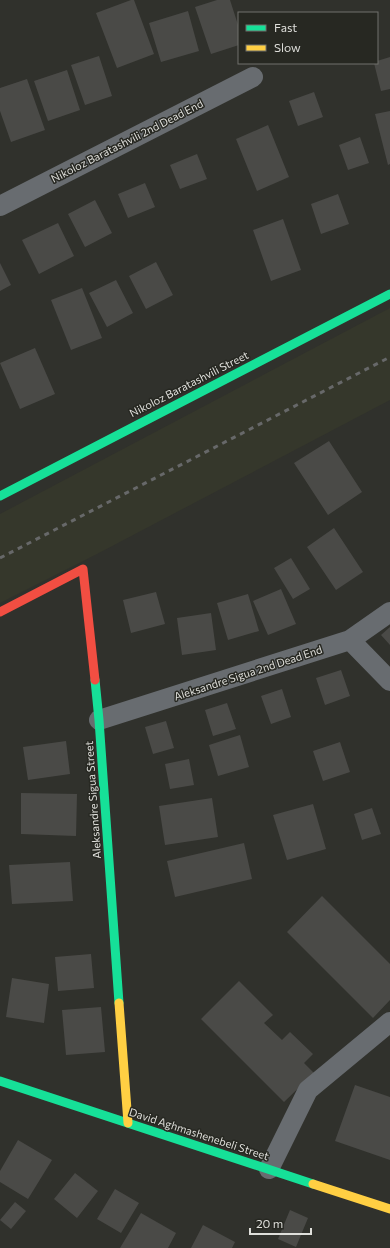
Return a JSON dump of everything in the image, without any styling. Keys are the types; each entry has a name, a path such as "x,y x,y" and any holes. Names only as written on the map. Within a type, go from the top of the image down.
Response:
{"street":[{"name":"Nikoloz Baratashvili 2nd Dead End","path":"0,206 253,77"},
{"name":"Nikoloz Baratashvili Street","path":"0,496 390,294"},
{"name":"Aleksandre Sigua Street","path":"0,612 83,569 99,720 128,1123"},
{"name":"Aleksandre Sigua 2nd Dead End","path":"99,720 350,640 390,612"},
{"path":"350,640 390,681"},
{"path":"269,1169 308,1090 390,1022"},
{"name":"David Aghmashenebeli Street","path":"0,1081 390,1209"}],"shaded area":[{"path":"390,308 390,400 97,554 0,603 0,514"}],"building":[{"path":"134,0 154,54 117,68 96,13"},
{"path":"217,0 230,0 238,25 238,45 211,54 195,7"},
{"path":"188,11 199,51 161,62 149,23"},
{"path":"99,56 112,96 85,105 71,65"},
{"path":"390,57 390,89 381,91 374,64 378,64 378,61"},
{"path":"67,70 80,110 48,121 34,81"},
{"path":"27,79 45,130 11,142 0,111 0,88"},
{"path":"314,92 323,117 298,126 289,101"},
{"path":"390,111 390,164 388,165 375,114"},
{"path":"268,125 289,177 257,191 236,139"},
{"path":"360,137 369,163 348,170 339,145"},
{"path":"197,154 207,179 180,189 170,165"},
{"path":"145,183 155,207 128,218 118,194"},
{"path":"338,194 349,224 321,234 311,204"},
{"path":"95,200 112,233 85,247 68,214"},
{"path":"283,219 301,270 271,281 253,230"},
{"path":"58,223 74,256 39,274 22,240"},
{"path":"156,262 173,295 146,309 129,276"},
{"path":"0,263 11,285 0,291"},
{"path":"116,280 133,313 107,327 89,293"},
{"path":"82,288 102,338 71,350 51,300"},
{"path":"35,348 55,394 20,409 0,363"},
{"path":"329,441 362,492 328,515 294,463"},
{"path":"334,528 363,572 336,590 307,547"},
{"path":"291,558 310,589 293,599 274,568"},
{"path":"281,589 296,624 268,635 253,601"},
{"path":"156,592 165,624 131,633 123,600"},
{"path":"248,594 259,631 228,640 217,603"},
{"path":"211,613 216,650 182,655 177,618"},
{"path":"390,627 390,645 381,635"},
{"path":"341,670 350,696 325,705 316,678"},
{"path":"282,689 291,717 271,724 261,696"},
{"path":"227,703 236,729 213,736 205,710"},
{"path":"166,721 174,748 153,754 145,727"},
{"path":"240,735 249,767 218,776 209,745"},
{"path":"66,741 70,774 28,780 23,747"},
{"path":"340,742 350,772 323,781 313,751"},
{"path":"189,759 194,785 170,789 165,764"},
{"path":"21,793 77,794 76,836 21,834"},
{"path":"212,798 218,837 165,845 159,806"},
{"path":"313,804 326,849 287,860 273,815"},
{"path":"372,808 381,834 362,840 354,814"},
{"path":"244,843 252,879 175,897 167,861"},
{"path":"70,862 73,901 12,904 9,865"},
{"path":"322,896 390,964 390,1000 373,1018 287,932"},
{"path":"91,954 94,988 58,991 55,957"},
{"path":"12,978 49,984 44,1023 6,1017"},
{"path":"239,981 273,1015 264,1023 282,1040 290,1032 313,1054 304,1063 314,1073 284,1102 201,1019"},
{"path":"101,1007 105,1052 66,1055 62,1010"},
{"path":"355,1085 390,1097 390,1160 335,1141"},
{"path":"18,1140 52,1160 28,1199 0,1182 0,1171"},
{"path":"75,1173 98,1191 77,1218 54,1199"},
{"path":"115,1189 139,1203 121,1233 97,1219"},
{"path":"15,1202 26,1211 11,1229 0,1220"},
{"path":"290,1210 308,1218 296,1247 278,1239"},
{"path":"141,1213 176,1233 168,1248 120,1248"},
{"path":"203,1225 235,1242 232,1248 191,1248"}],"railway":[{"path":"0,558 390,357"}],"traffic: fast":[{"path":"0,496 390,294"},
{"path":"95,680 119,1003"},
{"path":"0,1081 313,1184"}],"traffic: slow":[{"path":"119,1003 128,1123"},
{"path":"313,1184 390,1209"}],"traffic: jam":[{"path":"0,612 83,569 95,680"}]}
